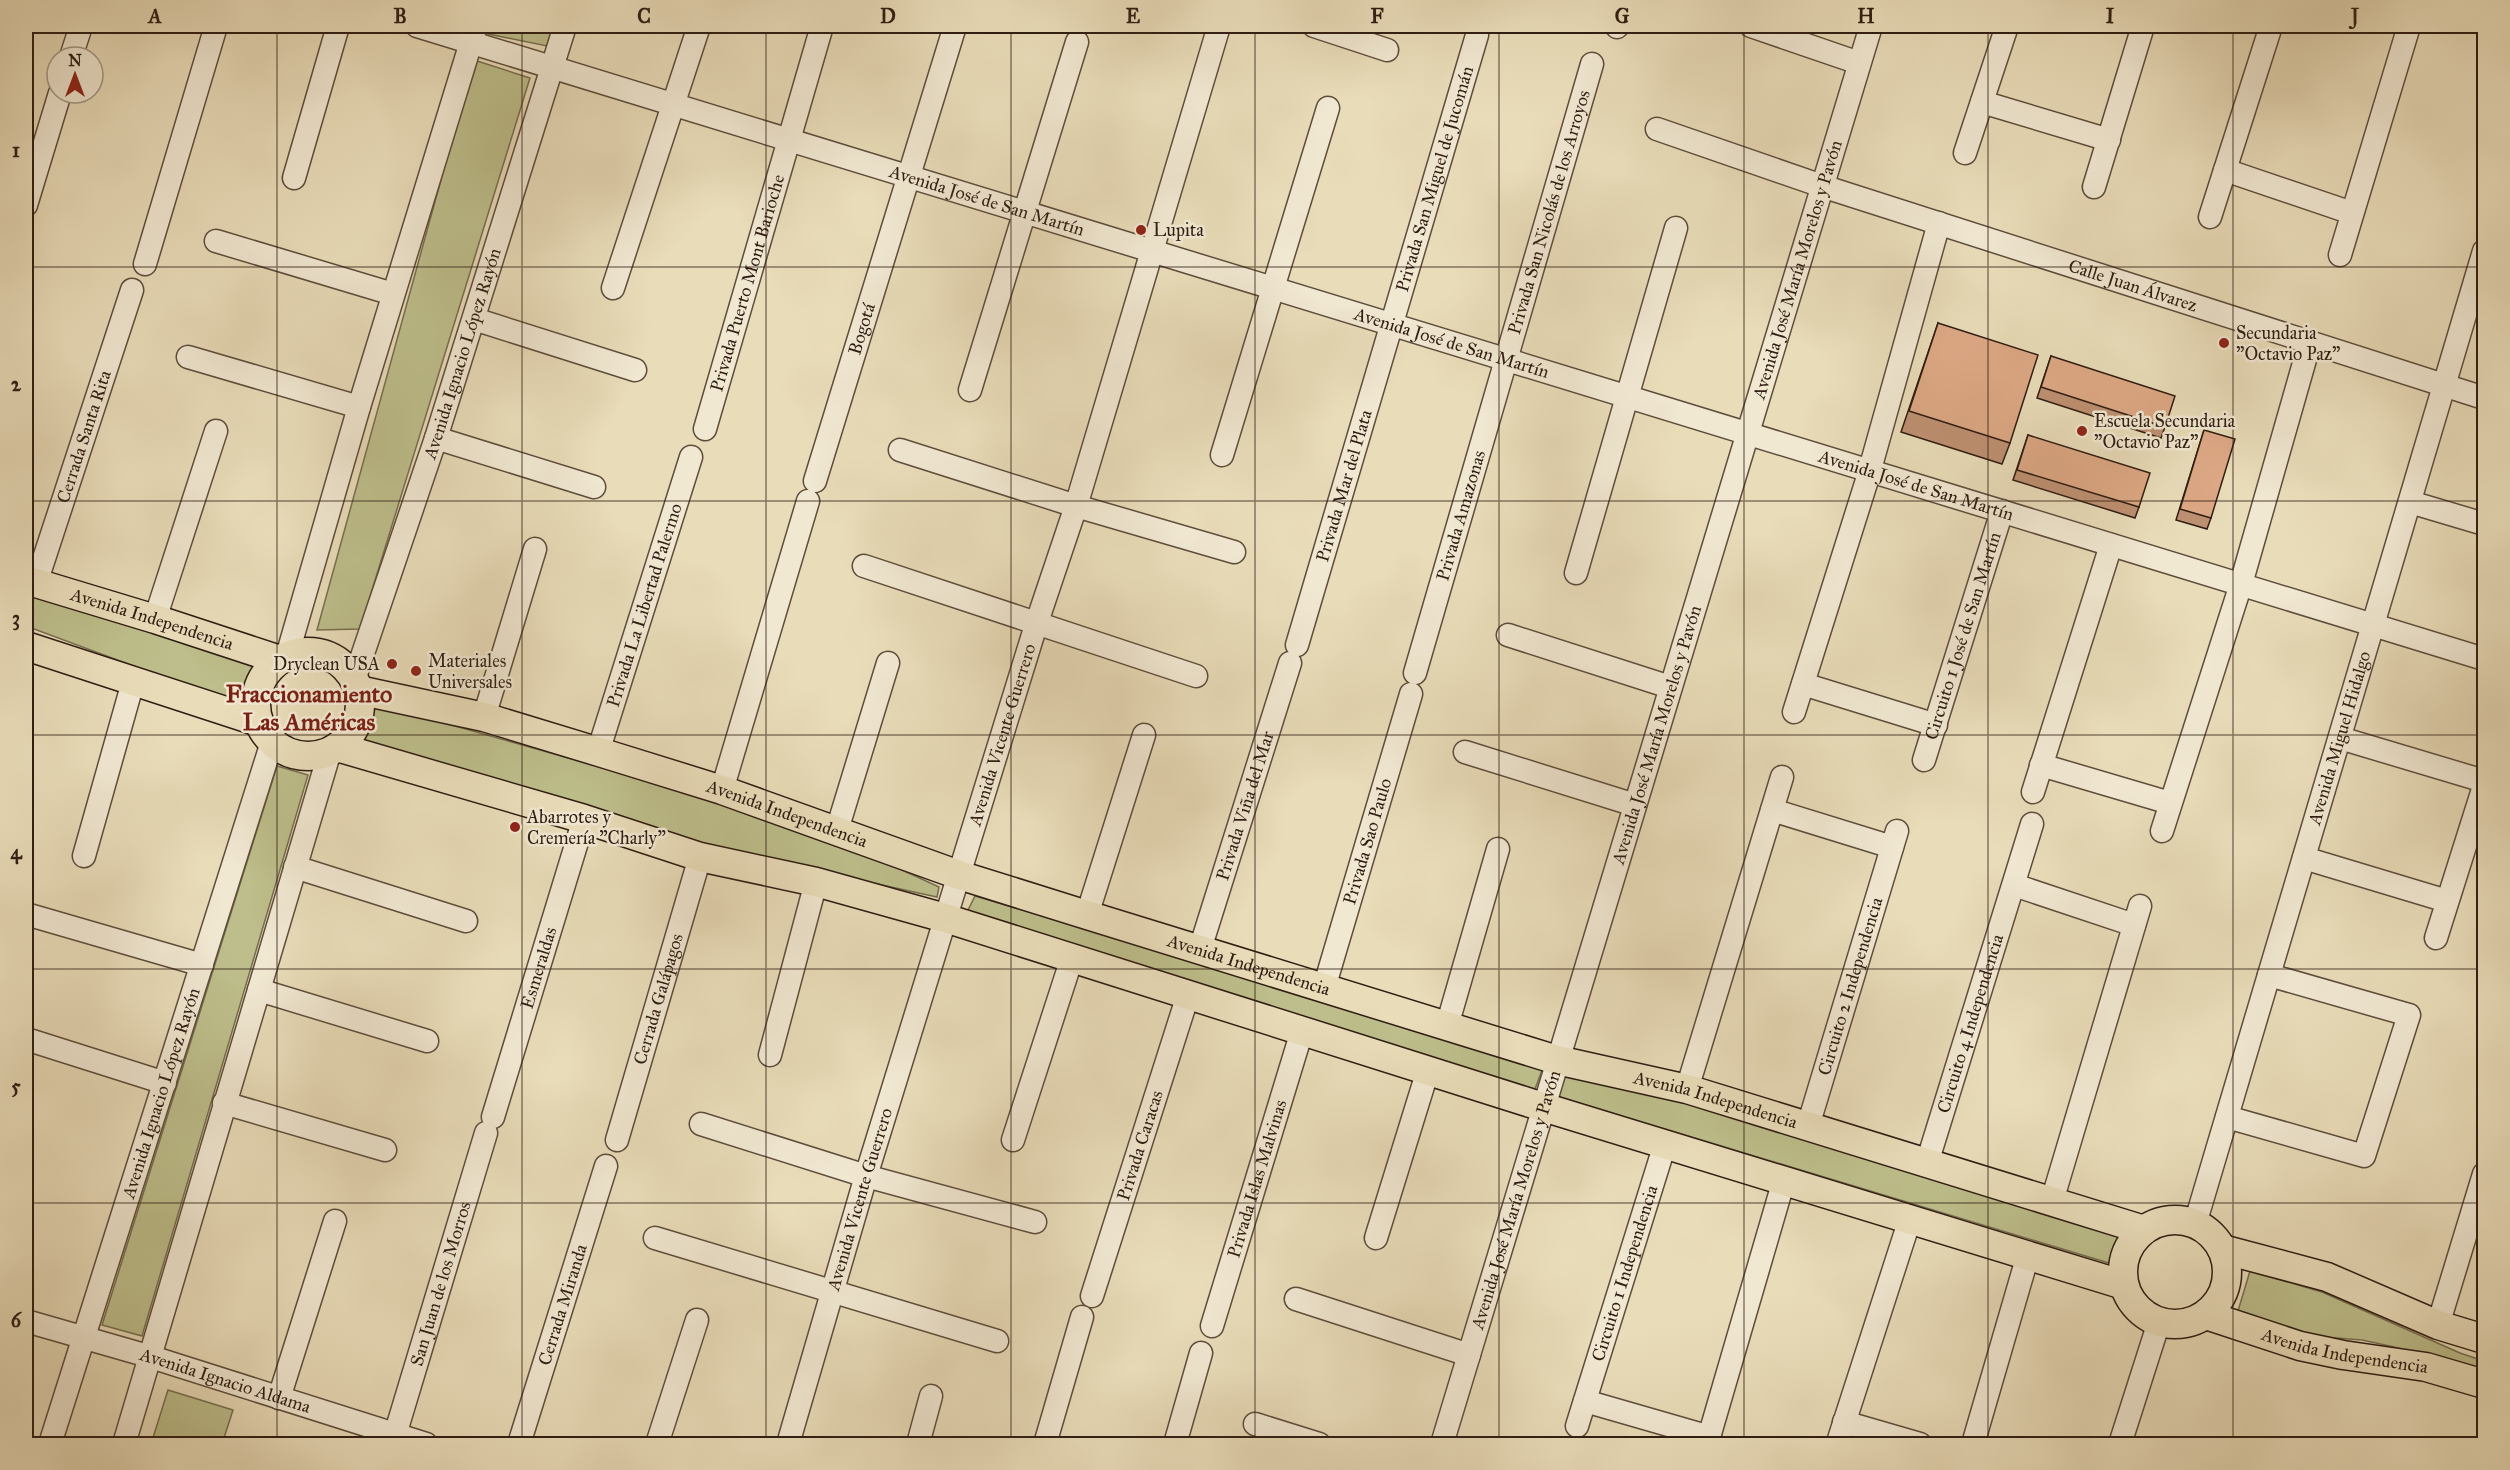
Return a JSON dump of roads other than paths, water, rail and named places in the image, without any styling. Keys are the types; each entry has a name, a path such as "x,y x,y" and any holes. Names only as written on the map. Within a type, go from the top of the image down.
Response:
{"main road":[{"name":"Avenida Independencia","path":"31,582 283,658"},
{"path":"26,646 133,682 266,732 290,753 310,756 334,749 349,736 357,721 360,706 356,685 345,667 333,658 318,652 302,652 283,658 266,672 258,687 255,705 266,732"},
{"name":"Avenida Independencia","path":"356,685 484,717 722,789 959,875 1557,1060 1688,1089 2144,1230"},
{"path":"334,749 584,819 700,857 816,882 945,918 1543,1107 2124,1285"},
{"path":"2177,1221 2195,1224 2211,1234 2222,1249 2227,1266 2226,1285 2219,1302 2206,1315 2183,1324 2158,1322 2143,1314 2131,1301 2124,1285 2123,1264 2130,1245 2144,1230 2160,1222 2177,1221"},
{"path":"2222,1249 2327,1277 2438,1325 2484,1339"},
{"name":"Avenida Independencia","path":"2206,1315 2300,1346 2343,1355 2426,1367 2484,1384"}],"street":[{"path":"75,45 81,26"},
{"path":"145,264 216,26"},
{"path":"294,178 338,26"},
{"name":"Avenida José de San Martín","path":"417,26 473,34 552,67 2484,659"},
{"name":"Avenida Ignacio López Rayón","path":"356,685 474,319 565,26"},
{"path":"613,288 699,26"},
{"name":"Privada Puerto Mont Barioche","path":"705,429 822,26"},
{"name":"Bogotá","path":"722,789 955,26"},
{"name":"Avenida Vicente Guerrero","path":"788,1444 866,1176 1036,625 1076,506 1219,26"},
{"path":"1314,26 1387,50"},
{"path":"1751,26 1859,63"},
{"name":"Avenida José María Morelos y Pavón","path":"1442,1444 1871,26"},
{"path":"1965,153 2007,26"},
{"path":"2094,188 2143,26"},
{"path":"2210,217 2271,26"},
{"path":"2340,255 2409,26"},
{"path":"283,658 473,34"},
{"name":"Privada San Miguel de Jucomán","path":"1392,324 1477,35"},
{"path":"970,390 1077,42"},
{"name":"Privada San Nicolás de los Arroyos","path":"1506,359 1592,64"},
{"path":"1982,102 2109,140"},
{"path":"26,206 56,105"},
{"path":"1222,455 1328,108"},
{"name":"Calle Juan Álvarez","path":"1657,129 1822,186 2484,398"},
{"path":"2225,170 2352,213"},
{"path":"1794,712 1870,471 1939,223"},
{"path":"1576,573 1676,228"},
{"path":"216,241 393,294"},
{"name":"Avenida Miguel Hidalgo","path":"2195,1224 2483,264"},
{"name":"Cerrada Santa Rita","path":"31,582 132,290"},
{"path":"474,319 635,370"},
{"name":"Privada Mar del Plata","path":"1293,654 1392,324"},
{"path":"2162,831 2241,584 2310,342"},
{"path":"188,357 359,407"},
{"name":"Privada Amazonas","path":"1413,683 1506,359"},
{"path":"155,619 216,431"},
{"path":"436,438 594,487"},
{"path":"900,450 1076,506 1234,552"},
{"name":"Privada La Libertad Palermo","path":"598,752 691,457"},
{"path":"2410,502 2484,524"},
{"name":"Circuito 1 José de San Martín","path":"1924,760 2002,511"},
{"path":"2033,792 2111,544"},
{"path":"484,717 535,549"},
{"path":"864,566 1036,625 1196,676"},
{"path":"1508,635 1670,687"},
{"name":"Privada Viña del Mar","path":"1200,949 1293,654"},
{"path":"837,830 888,663"},
{"path":"84,856 133,682"},
{"name":"Privada Sao Paulo","path":"1324,988 1413,683"},
{"path":"1803,684 1936,725"},
{"name":"Avenida Ignacio López Rayón","path":"50,1444 202,965 266,732"},
{"path":"1088,915 1144,735"},
{"path":"2340,738 2484,781"},
{"path":"124,1444 148,1356 295,867 334,749"},
{"path":"1465,752 1635,804"},
{"path":"2041,765 2170,803"},
{"path":"1688,1089 1782,777"},
{"path":"2436,938 2484,786"},
{"name":"Circuito 2 Independencia","path":"1772,810 1895,839 1808,1126"},
{"name":"Esmeraldas","path":"490,1125 584,819"},
{"name":"Circuito 4 Independencia","path":"1927,1163 2032,824"},
{"path":"1447,1026 1498,849"},
{"name":"Cerrada Galápagos","path":"617,1140 700,857"},
{"path":"2304,858 2447,901"},
{"path":"295,867 466,921"},
{"path":"770,1055 816,882"},
{"path":"2014,885 2137,916 2052,1201"},
{"path":"26,914 202,965"},
{"path":"1012,1140 1072,958"},
{"path":"2227,1117 2364,1156 2409,1015 2269,975"},
{"path":"259,990 428,1041"},
{"name":"Privada Caracas","path":"1092,1296 1188,995"},
{"name":"Privada Islas Malvinas","path":"1212,1326 1302,1031"},
{"path":"26,1039 165,1083"},
{"path":"1376,1238 1428,1070"},
{"path":"224,1103 385,1150"},
{"path":"701,1124 866,1176 1035,1222"},
{"name":"San Juan de los Morros","path":"395,1435 490,1125"},
{"name":"Circuito 1 Independencia","path":"1577,1426 1665,1144"},
{"name":"Cerrada Miranda","path":"519,1444 606,1166"},
{"path":"2438,1325 2484,1174"},
{"path":"1585,1401 1709,1441 1784,1180"},
{"path":"1910,1219 1842,1431 1920,1444"},
{"path":"279,1398 335,1221"},
{"path":"655,1238 997,1341"},
{"path":"1973,1444 2028,1255"},
{"path":"1296,1299 1469,1355"},
{"path":"1045,1444 1082,1317"},
{"name":"Avenida Ignacio Aldama","path":"26,1320 426,1444"},
{"path":"657,1444 697,1320"},
{"path":"2120,1444 2158,1322"},
{"path":"1175,1444 1202,1353"},
{"path":"918,1444 931,1396"},
{"path":"1255,1424 1319,1444"}],"place":[{"name":"Lupita","path":"1141,230"},
{"name":"Secundaria \"Octavio Paz\"","path":"2224,343"},
{"name":"Escuela Secundaria \"Octavio Paz\"","path":"2082,431"},
{"name":"Dryclean USA","path":"392,664"},
{"name":"Materiales Universales","path":"416,671"},
{"name":"Abarrotes y Cremería \"Charly\"","path":"515,827"}],"district":[{"name":"Fraccionamiento Las Américas","path":"309,708"}]}
